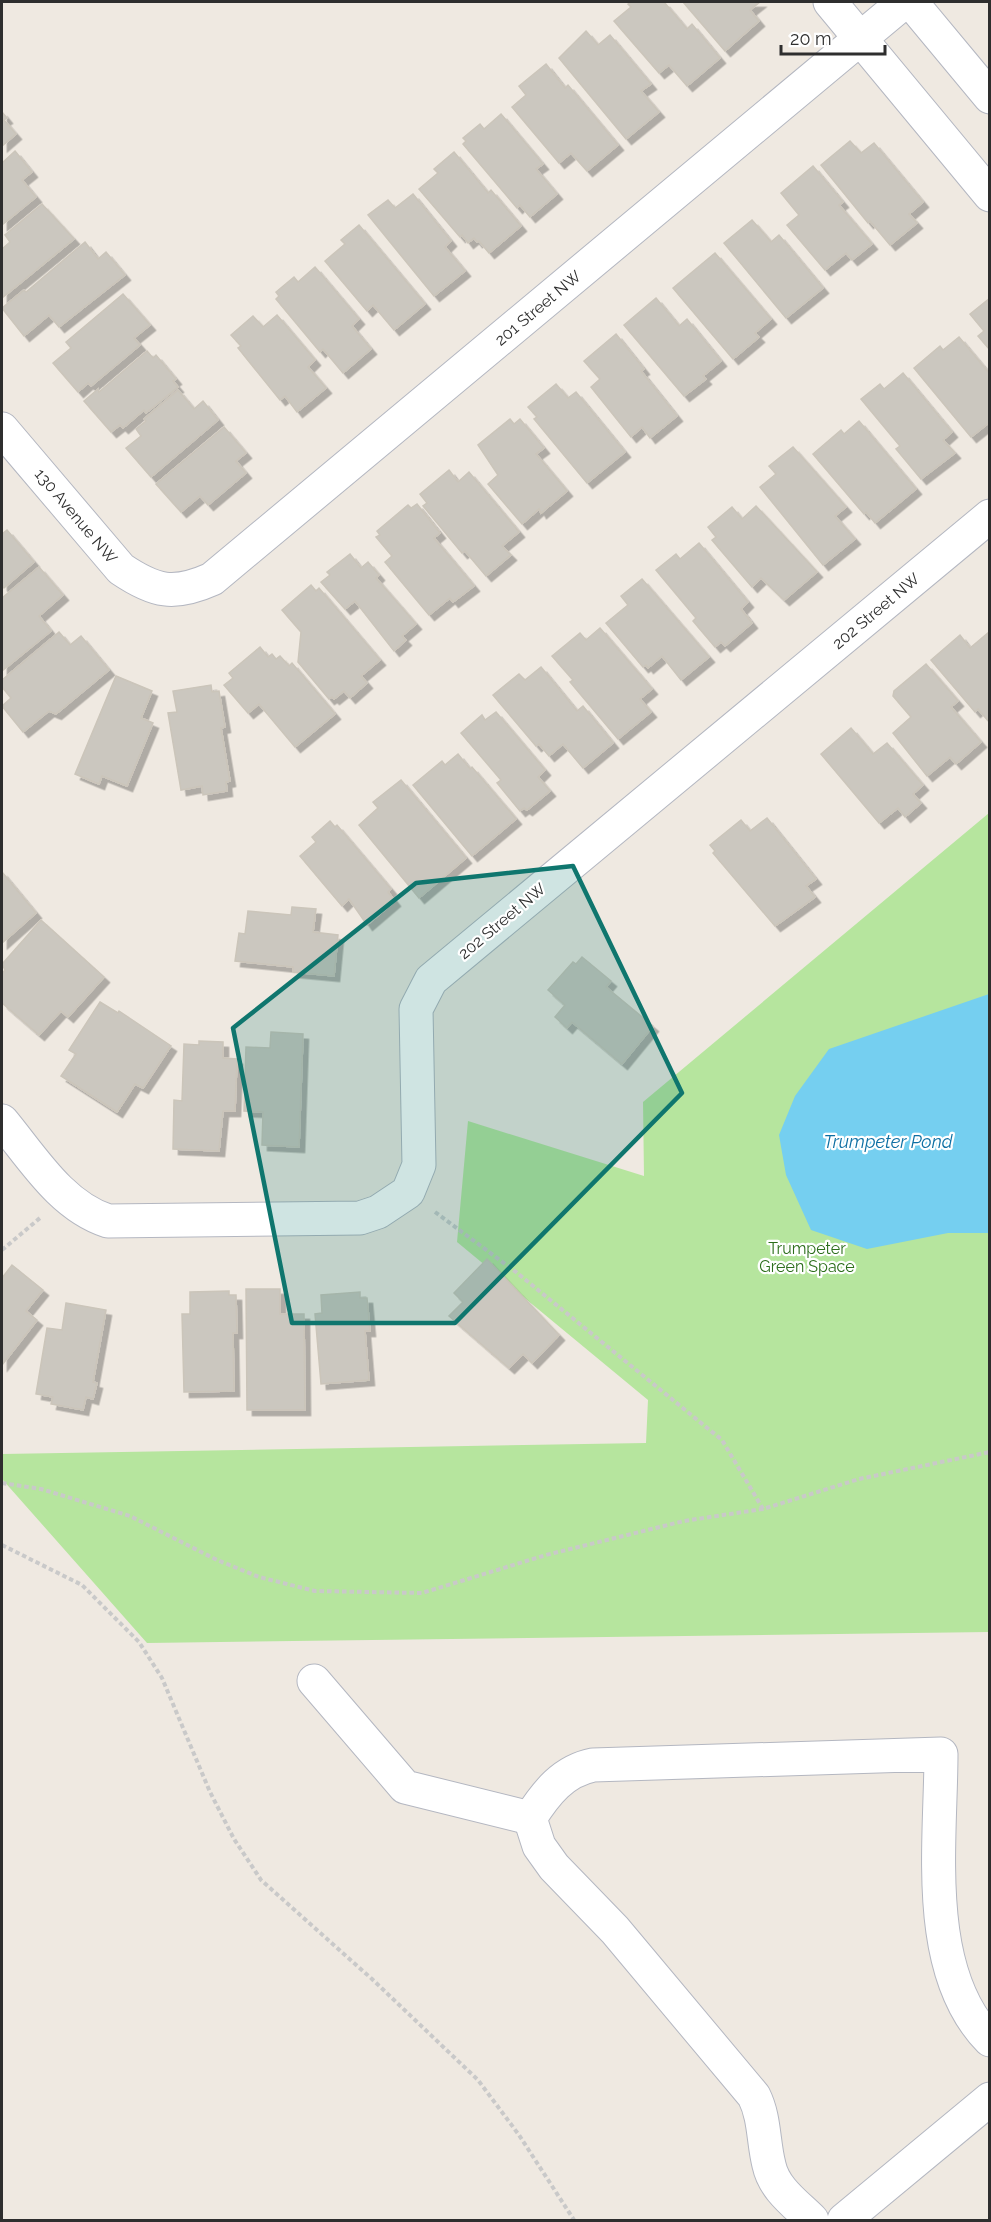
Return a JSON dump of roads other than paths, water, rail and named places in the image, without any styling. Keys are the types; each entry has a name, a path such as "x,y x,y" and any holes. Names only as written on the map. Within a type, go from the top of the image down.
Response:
{"street":[{"path":"830,2 990,195"},
{"name":"201 Street NW","path":"161,590 193,588 212,579 904,2"},
{"path":"911,2 990,97"},
{"name":"130 Avenue NW","path":"2,429 121,569 140,582 161,590"},
{"name":"202 Street NW","path":"2,1121 66,1197 93,1216 125,1222 360,1218 378,1212 408,1192 419,1165 421,1147 416,1009 431,980 990,516"},
{"path":"314,1681 405,1787 530,1818"},
{"path":"812,2220 779,2188 769,2168 762,2111 754,2096 615,1930 554,1867 539,1846 530,1818 543,1797 575,1769 593,1765 942,1754 941,1930 947,1963 962,1997 990,2040"},
{"path":"844,2220 990,2099"}],"water":[{"name":"Trumpeter Pond","path":"989,994 989,1233 948,1233 867,1249 811,1230 786,1175 779,1135 795,1096 829,1049"}],"park label":[{"name":"Trumpeter Green Space","path":"807,1257"}]}
